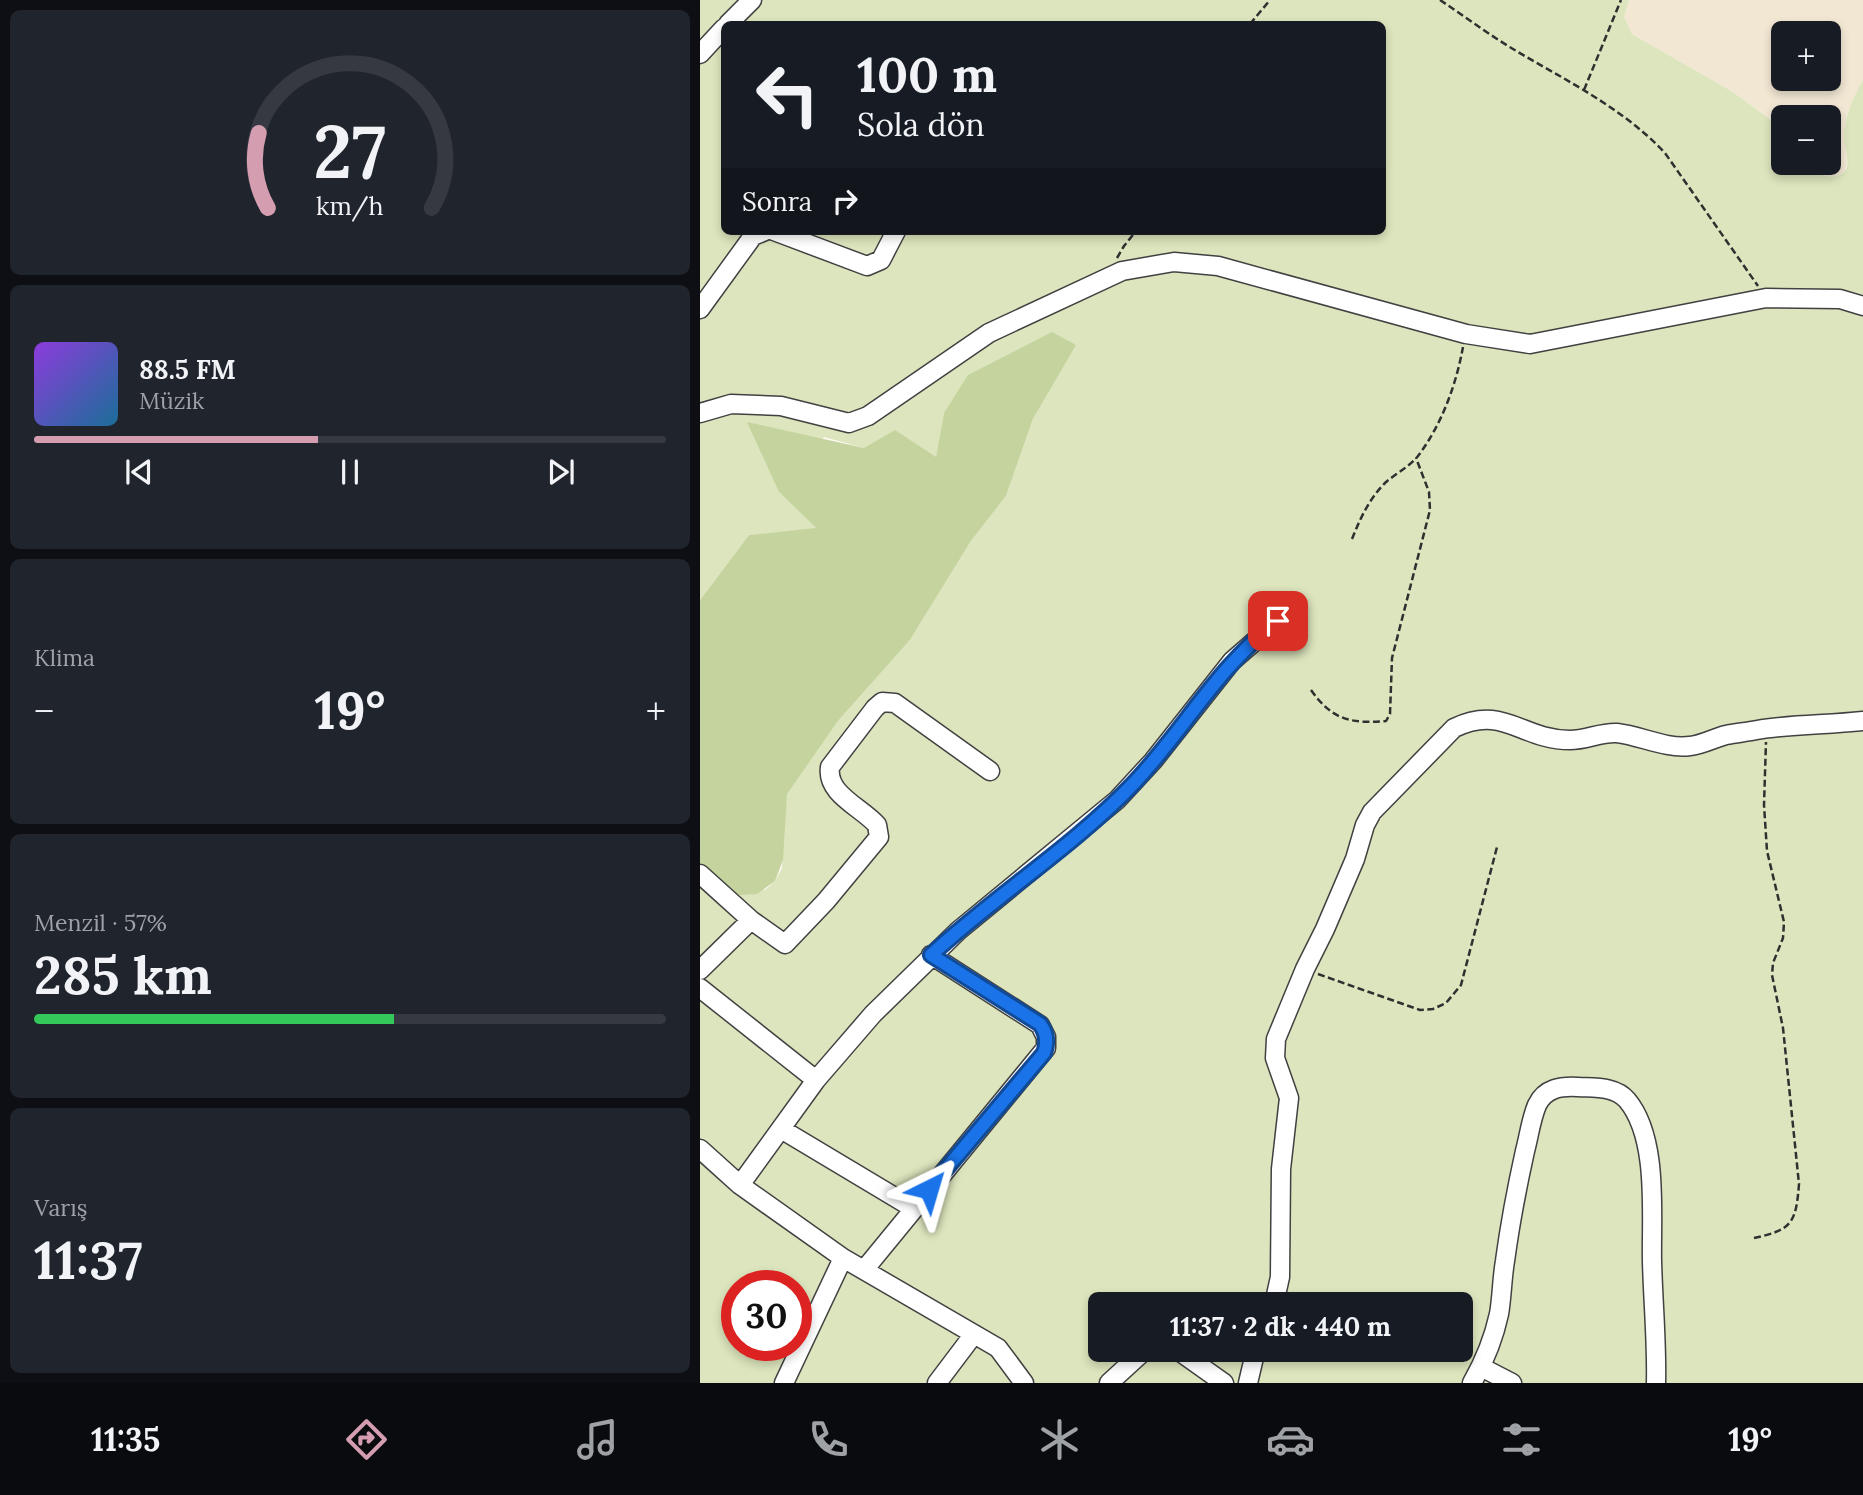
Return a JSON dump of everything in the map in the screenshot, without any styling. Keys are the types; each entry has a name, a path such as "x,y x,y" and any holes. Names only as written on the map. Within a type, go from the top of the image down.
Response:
{"street":[{"path":"731,21 752,0"},
{"path":"700,54 721,31"},
{"path":"700,309 755,235"},
{"path":"785,235 867,266 881,260 894,235"},
{"path":"700,413 731,404 781,406 849,423 868,416 989,333 1122,271 1174,262 1218,267 1465,334 1530,344 1766,298 1840,299 1863,306"},
{"path":"740,1185 816,1080 873,1014 931,955 1117,800 1153,761 1232,661 1278,621"},
{"path":"700,874 751,920 785,944 877,841 877,825 834,788 829,774 830,767 882,702 895,703 990,771"},
{"path":"1277,1292 1280,1277 1281,1169 1289,1098 1288,1089 1278,1069 1276,1039 1337,902 1372,812 1380,800 1454,728 1468,721 1484,718 1499,720 1543,738 1573,740 1594,734 1616,733 1669,747 1693,746 1725,736 1766,729 1863,722"},
{"path":"700,970 751,920"},
{"path":"864,1270 1044,1053 1047,1042 1040,1024 931,955"},
{"path":"700,988 816,1080"},
{"path":"1472,1383 1481,1367 1499,1314 1518,1180 1535,1108 1546,1094 1562,1086 1607,1089 1627,1099 1637,1116 1647,1149 1651,1183 1656,1383"},
{"path":"781,1129 913,1209"},
{"path":"700,1149 740,1185 843,1258 998,1348 1024,1383"},
{"path":"784,1383 843,1258"},
{"path":"937,1383 974,1334"},
{"path":"1109,1383 1132,1362"},
{"path":"1194,1362 1224,1383"},
{"path":"1248,1383 1253,1362"},
{"path":"1481,1367 1512,1383"}],"path":[{"path":"1252,21 1270,0"},
{"path":"1440,0 1510,47 1584,90 1637,128 1665,153 1766,298"},
{"path":"1584,90 1621,0"},
{"path":"1108,277 1133,235"},
{"path":"1352,539 1364,509 1384,484 1416,458 1447,404 1459,370 1465,334"},
{"path":"1311,690 1320,704 1333,714 1348,720 1365,723 1386,721 1390,714 1392,658 1430,510 1429,492 1416,458"},
{"path":"1754,1238 1777,1233 1789,1225 1796,1206 1799,1184 1783,1028 1772,969 1783,939 1784,922 1765,836 1766,729"},
{"path":"1305,969 1420,1010 1433,1009 1446,1003 1461,985 1497,847"}],"shaded area":[{"path":"1629,0 1863,0 1863,80 1847,115 1845,170 1841,174 1841,105 1771,105 1771,120 1733,92 1632,34 1624,17"}],"green space":[{"path":"700,0 1629,0 1624,17 1632,34 1733,92 1771,120 1771,175 1828,177 1844,172 1847,166 1844,136 1846,121 1863,80 1863,1383 700,1383 700,871 765,890 775,881 782,868 786,794 838,721 910,640 971,541 1006,496 1033,419 1076,344 944,413 936,458 864,448 824,437 779,492 817,529 749,535 700,600"},
{"path":"1052,332 1076,345 1033,419 1006,496 971,541 910,640 838,721 787,794 783,860 775,881 757,894 733,893 700,871 700,600 749,535 816,528 779,492 747,422 864,448 895,430 936,457 944,413 968,375"}],"route":[{"path":"929,1189 1044,1053 1047,1042 1040,1024 931,955 1117,800 1153,761 1232,661 1278,621"}]}
